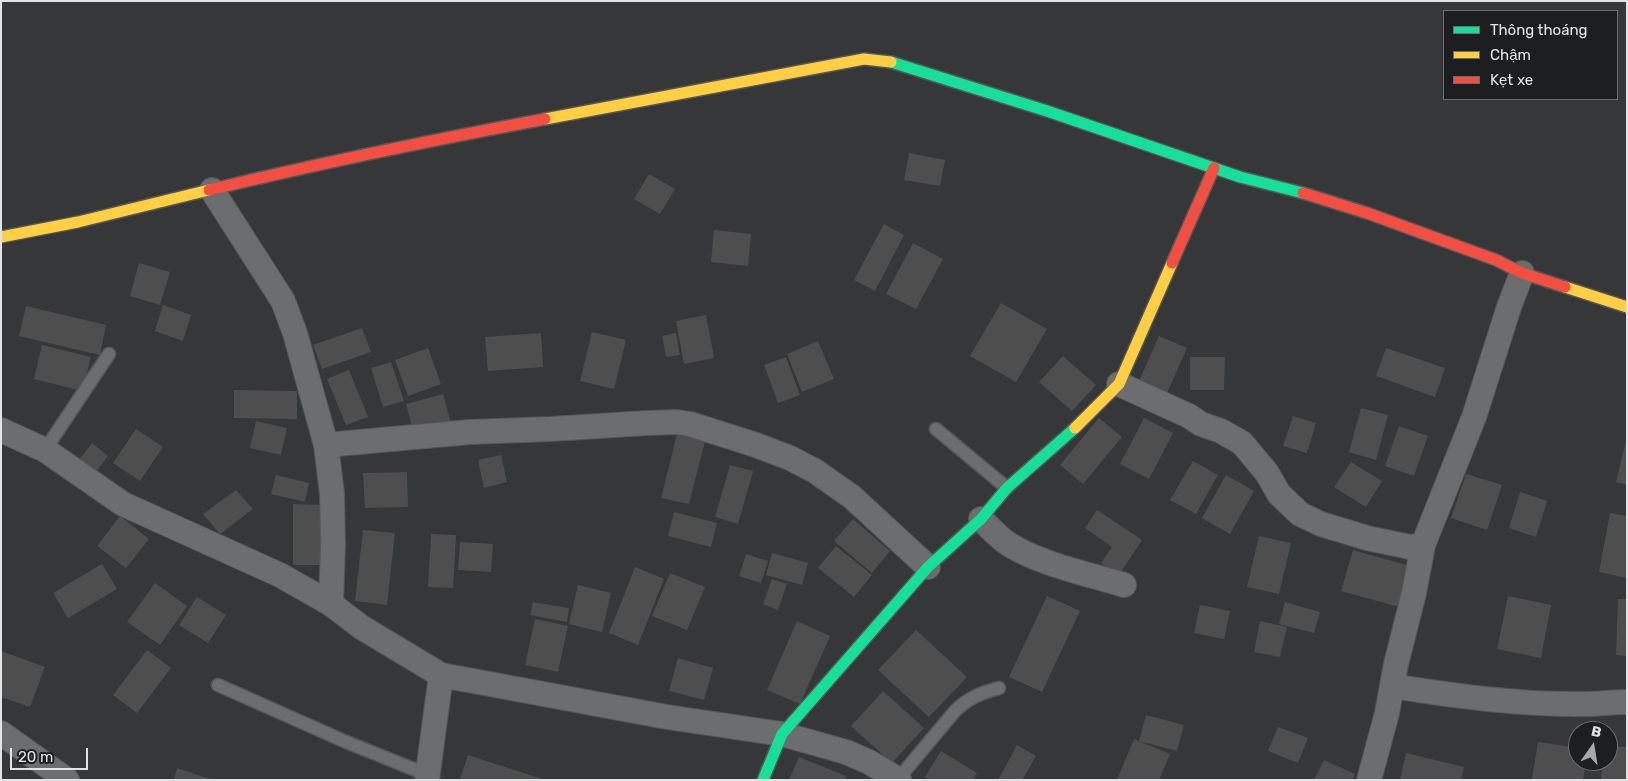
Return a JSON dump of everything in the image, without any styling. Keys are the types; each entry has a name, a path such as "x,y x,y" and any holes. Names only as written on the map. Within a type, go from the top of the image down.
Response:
{"street":[{"path":"1,237 78,222 316,164 405,145 864,58 878,59 912,68 1047,111 1240,177 1313,196 1367,213 1496,260 1522,273 1627,307"},
{"path":"763,780 782,734 928,567 981,519 1007,488 1059,442 1119,384 1214,168"},
{"path":"212,190 283,301 295,333 326,445 332,494 331,604"},
{"path":"1369,780 1387,713 1423,545 1478,408 1509,307 1522,273"},
{"path":"1119,384 1189,416 1201,424 1221,431 1242,443 1267,473 1279,494 1300,514 1321,524 1367,538 1410,547 1423,545"},
{"path":"326,445 470,432 551,429 647,422 690,424 756,444 815,471 852,497 928,567"},
{"path":"1,430 45,450 123,504 280,575 331,604 361,627 441,675 667,717 782,734 846,752 870,762 898,779"},
{"path":"981,519 1011,545 1025,552 1056,565 1124,584"},
{"path":"427,777 441,675"},
{"path":"1392,686 1462,697 1555,704 1627,702"},
{"path":"1,732 54,776"}],"lane":[{"path":"45,450 109,354"},
{"path":"936,429 1007,488"},
{"path":"218,685 427,777"},
{"path":"898,779 954,711 965,701 978,694 999,688"}],"building":[{"path":"909,153 945,160 940,186 904,180"},
{"path":"649,174 675,189 660,214 634,199"},
{"path":"884,224 904,235 875,291 854,280"},
{"path":"714,230 751,234 748,266 711,262"},
{"path":"913,243 943,259 916,309 886,294"},
{"path":"139,263 170,272 160,305 130,296"},
{"path":"1001,303 1047,329 1016,382 970,356"},
{"path":"163,305 191,315 183,341 155,331"},
{"path":"26,306 106,325 100,355 19,336"},
{"path":"706,315 714,358 684,364 676,321"},
{"path":"362,328 371,352 322,369 313,345"},
{"path":"592,332 626,340 614,389 580,381"},
{"path":"541,333 543,367 488,371 485,337"},
{"path":"676,333 680,355 666,357 662,336"},
{"path":"1159,336 1187,348 1167,393 1139,381"},
{"path":"818,341 834,379 802,392 787,354"},
{"path":"42,345 91,357 82,391 34,379"},
{"path":"428,348 441,384 408,396 395,360"},
{"path":"1386,348 1445,368 1435,397 1376,376"},
{"path":"1063,356 1096,385 1072,411 1039,382"},
{"path":"786,357 800,395 778,403 764,365"},
{"path":"1190,357 1225,357 1224,390 1190,390"},
{"path":"391,362 404,401 383,407 371,368"},
{"path":"349,370 368,417 346,425 327,379"},
{"path":"234,390 297,391 297,419 234,418"},
{"path":"443,394 451,423 414,433 406,404"},
{"path":"1361,408 1388,415 1376,460 1349,452"},
{"path":"1293,416 1316,423 1307,453 1283,446"},
{"path":"1099,418 1122,437 1083,484 1060,465"},
{"path":"1144,418 1173,433 1149,479 1120,464"},
{"path":"256,421 287,428 281,455 250,448"},
{"path":"1399,426 1428,436 1414,476 1385,466"},
{"path":"136,429 163,447 140,481 113,463"},
{"path":"678,430 706,437 689,504 661,498"},
{"path":"1627,441 1627,485 1616,482"},
{"path":"92,443 108,456 95,473 79,460"},
{"path":"501,455 507,482 484,488 478,460"},
{"path":"1193,461 1218,475 1196,514 1170,500"},
{"path":"1351,462 1382,481 1366,507 1334,487"},
{"path":"730,465 753,471 738,524 715,517"},
{"path":"407,472 408,507 365,508 363,473"},
{"path":"1466,474 1502,485 1487,530 1451,518"},
{"path":"276,475 309,483 305,502 271,494"},
{"path":"1226,475 1254,491 1230,534 1202,518"},
{"path":"236,490 253,509 220,534 203,514"},
{"path":"1520,492 1547,501 1536,537 1509,528"},
{"path":"293,504 321,505 320,565 293,565"},
{"path":"1097,510 1142,540 1119,575 1101,563 1112,547 1085,528"},
{"path":"674,512 717,523 711,547 668,536"},
{"path":"1610,513 1627,516 1627,578 1599,572"},
{"path":"120,516 149,539 126,568 97,546"},
{"path":"853,519 890,551 872,573 834,541"},
{"path":"363,530 395,533 387,605 355,601"},
{"path":"431,534 456,535 453,588 428,587"},
{"path":"1259,536 1291,543 1279,594 1247,587"},
{"path":"460,542 493,544 491,572 458,570"},
{"path":"836,546 872,575 854,597 818,568"},
{"path":"1353,550 1410,566 1399,607 1341,591"},
{"path":"772,553 808,563 802,585 766,575"},
{"path":"746,554 768,561 761,583 739,576"},
{"path":"102,564 117,589 68,618 53,593"},
{"path":"635,567 664,579 638,645 609,633"},
{"path":"670,573 705,587 687,630 652,616"},
{"path":"772,579 787,584 778,610 763,604"},
{"path":"155,583 187,606 160,645 127,622"},
{"path":"578,585 611,593 602,632 569,624"},
{"path":"1047,596 1080,611 1042,692 1009,677"},
{"path":"1508,596 1551,605 1541,658 1497,649"},
{"path":"197,597 226,615 208,643 179,625"},
{"path":"1618,599 1627,599 1627,656 1616,655"},
{"path":"533,602 569,608 567,622 530,615"},
{"path":"1285,602 1320,612 1314,633 1279,624"},
{"path":"1200,605 1230,611 1224,639 1194,633"},
{"path":"535,619 568,626 558,672 525,665"},
{"path":"797,621 830,636 800,704 767,690"},
{"path":"1260,621 1287,627 1280,657 1254,652"},
{"path":"916,630 967,677 929,717 878,670"},
{"path":"147,650 171,668 137,713 113,695"},
{"path":"1,651 45,667 30,707 1,697"},
{"path":"678,658 713,668 704,700 669,691"},
{"path":"883,691 924,728 892,763 851,726"},
{"path":"1146,715 1184,725 1177,751 1139,741"},
{"path":"1278,727 1308,738 1298,763 1268,751"},
{"path":"1134,739 1170,754 1159,780 1117,780"},
{"path":"1538,742 1568,746 1568,771 1584,771 1583,780 1532,779"},
{"path":"1017,745 1036,756 1022,780 998,780"},
{"path":"1618,747 1627,747 1627,780 1601,780 1601,771 1618,771"},
{"path":"941,751 977,773 973,780 930,780 925,777"},
{"path":"1406,753 1464,767 1461,780 1400,780"},
{"path":"468,755 542,779 542,780 460,779"},
{"path":"799,757 846,776 845,780 789,780"},
{"path":"1324,760 1355,774 1352,780 1314,780"},
{"path":"177,768 210,779 210,780 174,780"}],"traffic: fast":[{"path":"891,62 1047,111 1240,177 1303,193"},
{"path":"763,780 782,734 928,567 981,519 1007,488 1075,428"}],"traffic: slow":[{"path":"545,119 864,59 891,62"},
{"path":"1,237 78,222 209,190"},
{"path":"1075,428 1119,384 1172,263"},
{"path":"1565,287 1627,307"}],"traffic: jam":[{"path":"209,190 377,152 545,119"},
{"path":"1172,263 1214,168"},
{"path":"1303,193 1367,213 1496,260 1522,273 1565,287"}]}
